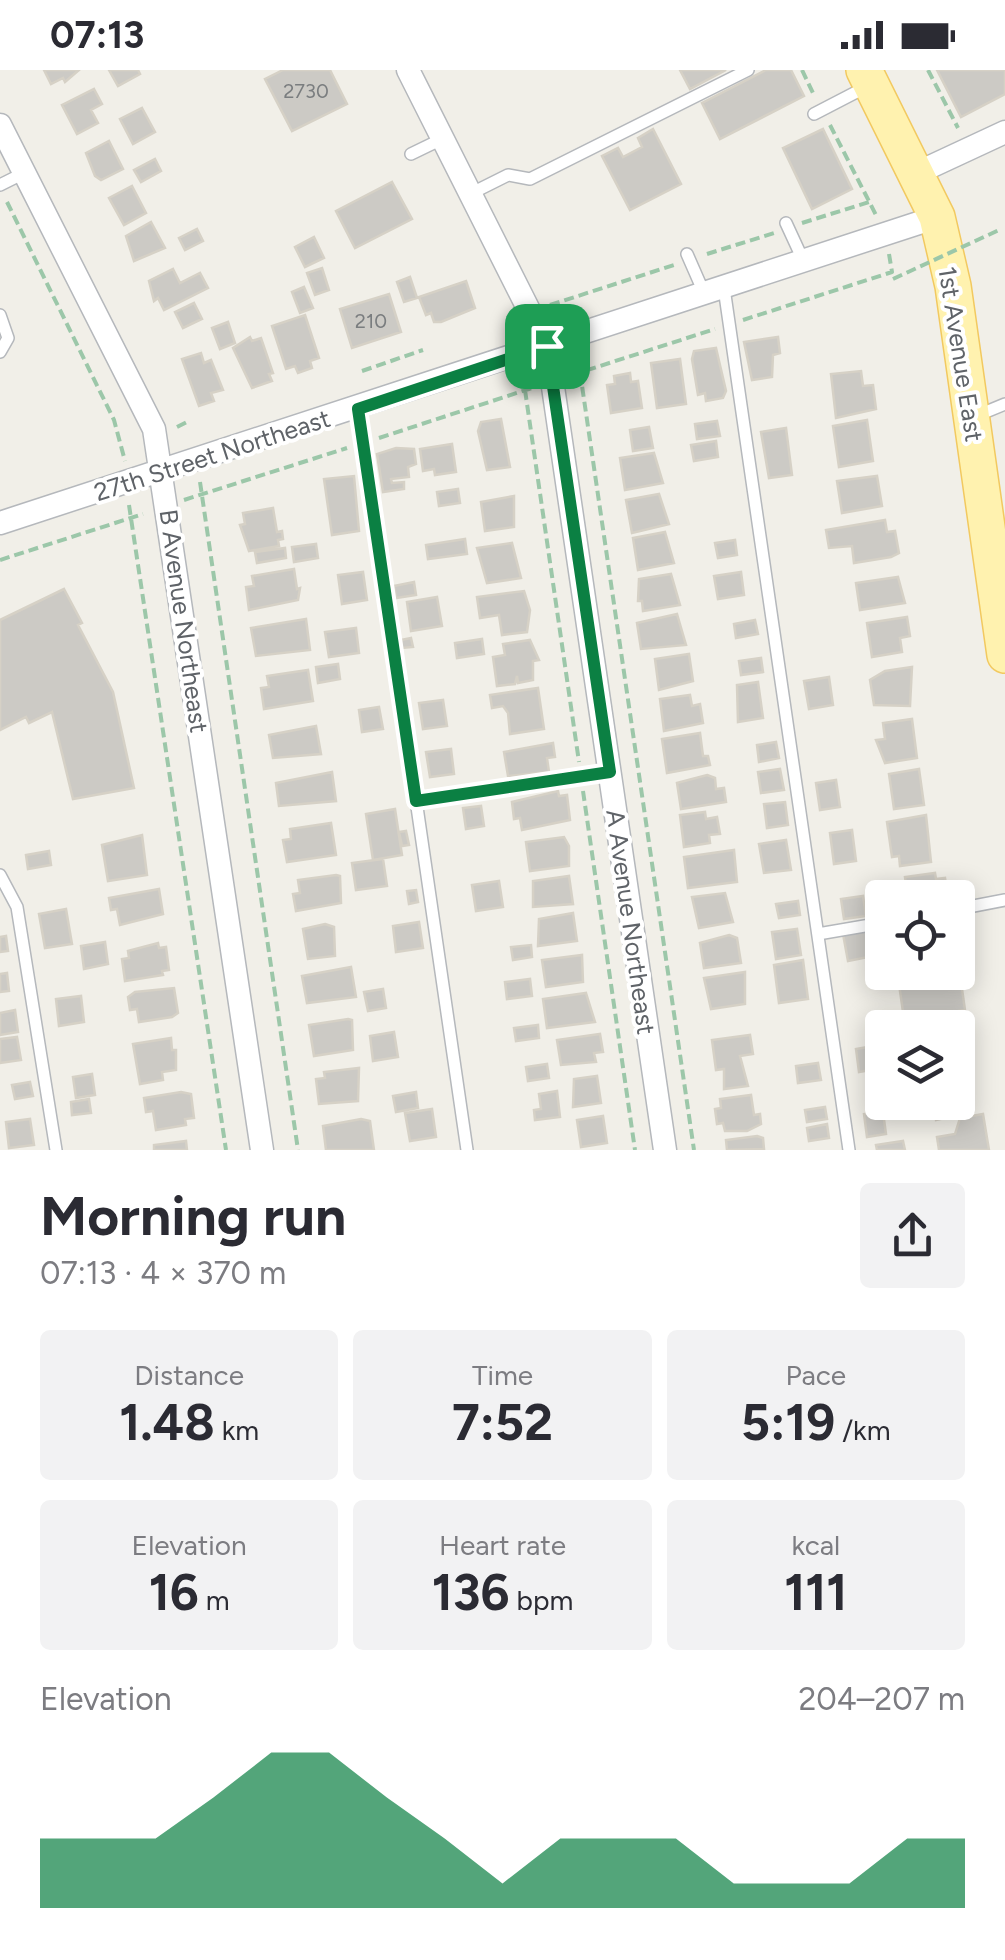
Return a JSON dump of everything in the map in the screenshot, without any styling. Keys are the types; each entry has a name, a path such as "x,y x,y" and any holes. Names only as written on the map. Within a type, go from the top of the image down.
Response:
{"main road":[{"name":"1st Avenue East","path":"868,77 938,217 1002,613 1005,655"}],"street":[{"name":"A Avenue Northeast","path":"408,70 547,346 665,1150"},
{"name":"B Avenue Northeast","path":"0,125 154,429 262,1150"},
{"path":"917,173 1005,132"},
{"name":"27th Street Northeast","path":"0,523 938,217"}],"lane":[{"path":"472,193 508,174 530,180 748,70"},
{"path":"818,112 868,77"},
{"path":"411,154 444,138"},
{"path":"0,187 24,173"},
{"path":"786,223 804,262"},
{"path":"686,254 714,291 849,1150"},
{"path":"0,315 8,338 0,352"},
{"path":"972,418 1005,404"},
{"path":"358,409 466,1150"},
{"path":"416,801 610,772"},
{"path":"0,875 16,907 56,1150"},
{"path":"975,905 1005,900"},
{"path":"818,934 865,925"}],"path":[{"path":"802,70 818,112 878,219"},
{"path":"928,70 961,134"},
{"path":"0,187 114,420 126,464"},
{"path":"890,254 892,276 999,230"},
{"path":"362,370 423,350"},
{"path":"580,372 694,1150"},
{"path":"173,429 190,421"},
{"path":"199,474 298,1150"},
{"path":"125,496 134,517 226,1150"},
{"path":"0,560 153,511"}],"building":[{"path":"44,70 79,70 65,82 63,78 51,84"},
{"path":"109,70 138,70 140,74 118,86"},
{"path":"283,70 330,70 347,104 292,131 265,79"},
{"path":"680,70 726,70 690,89"},
{"path":"766,70 791,70 804,96 720,139 702,103"},
{"path":"937,70 1005,70 1005,94 961,117"},
{"path":"94,89 102,104 91,110 98,123 77,134 62,105"},
{"path":"142,108 155,132 133,144 120,119"},
{"path":"653,129 681,184 630,210 602,156 618,148 623,157 642,147 638,138"},
{"path":"823,129 852,189 812,209 783,148"},
{"path":"109,141 123,169 101,180 95,176 86,153"},
{"path":"155,159 161,171 141,182 134,170"},
{"path":"392,182 412,219 355,248 336,211"},
{"path":"132,186 146,213 124,225 109,198"},
{"path":"151,222 165,248 134,261 126,236"},
{"path":"197,229 203,241 185,250 179,238"},
{"path":"314,237 324,258 305,267 295,247"},
{"path":"322,268 329,290 315,295 307,273"},
{"path":"173,269 180,283 200,273 208,288 164,310 158,298 154,301 149,281"},
{"path":"410,277 417,298 404,302 397,282"},
{"path":"466,281 475,308 441,322 434,322 431,313 426,315 419,297"},
{"path":"304,287 313,308 300,313 292,292"},
{"path":"389,294 401,332 352,348 340,309"},
{"path":"194,303 202,319 183,328 175,312"},
{"path":"305,315 319,358 310,361 312,368 298,373 295,366 286,369 272,326"},
{"path":"228,322 235,343 220,349 212,328"},
{"path":"250,337 252,341 261,338 273,373 269,374 272,381 252,388 233,348"},
{"path":"778,337 780,353 773,355 772,377 752,380 744,342"},
{"path":"716,348 726,391 723,398 706,401 705,393 698,395 692,359 694,351"},
{"path":"201,353 204,363 211,360 223,390 211,393 214,401 199,406 182,359"},
{"path":"680,359 686,404 657,408 651,363"},
{"path":"861,371 863,386 873,385 876,409 836,418 831,374"},
{"path":"630,373 631,382 638,381 642,408 611,413 607,385 615,384 614,376"},
{"path":"501,419 510,467 487,470 478,431 481,422"},
{"path":"867,420 873,461 839,467 833,426"},
{"path":"717,421 720,436 697,439 695,424"},
{"path":"649,427 653,448 633,451 630,430"},
{"path":"786,428 792,475 769,478 761,432"},
{"path":"716,441 718,457 694,461 691,445"},
{"path":"452,444 456,472 435,475 434,469 423,471 420,449"},
{"path":"396,448 414,449 416,464 408,467 409,477 391,479 392,483 404,482 404,489 383,492 377,454"},
{"path":"654,453 663,483 625,490 620,458"},
{"path":"354,476 359,531 332,535 324,479"},
{"path":"877,476 882,506 842,513 837,481"},
{"path":"458,489 460,503 439,506 437,492"},
{"path":"659,494 669,524 632,533 626,500"},
{"path":"514,496 514,527 485,531 481,502"},
{"path":"273,508 277,532 282,531 283,539 278,540 279,546 249,551 240,525 245,524 243,513"},
{"path":"885,520 887,532 895,531 899,553 891,557 854,563 852,546 829,548 826,530"},
{"path":"665,532 674,563 638,570 633,538"},
{"path":"465,539 467,554 428,559 426,545"},
{"path":"735,540 737,555 718,558 715,543"},
{"path":"512,543 521,578 487,583 477,548"},
{"path":"316,544 318,558 294,562 292,547"},
{"path":"285,548 286,558 257,563 255,552"},
{"path":"294,569 297,589 300,588 298,600 249,610 246,587 254,586 252,576"},
{"path":"363,572 367,600 342,604 338,575"},
{"path":"741,572 744,595 718,599 714,576"},
{"path":"671,574 680,605 643,611 642,601 638,601 639,579"},
{"path":"898,577 905,603 860,610 856,583"},
{"path":"414,582 416,595 396,598 394,586"},
{"path":"64,589 113,692 134,788 73,799 52,712 29,723 26,717 0,730 0,620"},
{"path":"524,591 530,610 527,632 502,635 499,615 480,618 477,597"},
{"path":"437,597 442,626 411,631 407,602"},
{"path":"677,614 686,645 641,649 637,623"},
{"path":"907,617 910,636 900,638 902,652 872,657 867,623"},
{"path":"306,619 310,650 256,656 251,628"},
{"path":"755,620 758,634 736,638 734,624"},
{"path":"356,628 359,653 329,657 325,632"},
{"path":"411,638 413,647 402,648 401,640"},
{"path":"482,639 484,654 457,658 455,643"},
{"path":"530,640 539,660 533,661 533,680 518,683 517,676 515,684 497,686 493,657 505,655 503,644"},
{"path":"689,654 693,681 659,690 655,659"},
{"path":"761,658 763,672 741,675 739,661"},
{"path":"338,664 340,679 318,683 316,667"},
{"path":"912,667 910,706 874,705 870,680 885,671"},
{"path":"308,670 313,701 264,709 261,688 269,687 267,676"},
{"path":"829,677 833,705 809,709 804,681"},
{"path":"758,682 763,718 738,722 737,685"},
{"path":"538,688 544,729 510,734 508,713 503,706 492,708 490,695"},
{"path":"690,695 692,706 700,704 703,723 664,731 660,699"},
{"path":"443,700 447,726 423,729 419,703"},
{"path":"379,707 383,729 362,732 359,710"},
{"path":"912,719 917,758 885,763 876,740 885,739 883,723"},
{"path":"316,726 321,754 273,758 269,735"},
{"path":"700,733 703,756 708,756 710,765 667,773 662,739"},
{"path":"776,742 779,758 759,762 757,745"},
{"path":"553,743 555,757 547,758 549,772 508,776 504,752"},
{"path":"451,749 454,774 430,777 426,752"},
{"path":"780,769 784,790 761,793 758,772"},
{"path":"919,769 924,805 894,809 889,774"},
{"path":"332,772 336,801 279,806 276,783"},
{"path":"707,775 715,778 716,789 724,788 726,802 681,809 677,783"},
{"path":"836,780 840,807 820,810 816,783"},
{"path":"558,791 559,796 567,795 570,820 522,830 520,818 514,819 512,802"},
{"path":"785,802 788,825 767,828 764,804"},
{"path":"481,806 484,826 466,829 463,808"},
{"path":"395,809 402,855 373,860 366,814"},
{"path":"705,812 706,819 717,817 720,834 709,835 710,843 684,847 680,815"},
{"path":"926,815 931,862 900,866 899,856 892,857 887,822"},
{"path":"331,823 336,855 287,862 283,840 291,839 290,829"},
{"path":"852,830 856,861 834,864 830,833"},
{"path":"406,831 409,845 402,846 399,832"},
{"path":"142,835 147,875 108,881 102,845"},
{"path":"564,837 569,846 569,866 530,871 526,842"},
{"path":"786,840 791,870 764,873 759,844"},
{"path":"734,850 737,882 688,888 684,857"},
{"path":"49,851 51,865 28,869 26,855"},
{"path":"383,859 387,886 356,890 352,863"},
{"path":"935,873 936,879 945,880 905,880 905,877"},
{"path":"340,876 341,903 296,911 293,894 300,893 298,880"},
{"path":"569,876 573,904 533,907 533,881"},
{"path":"499,881 503,907 476,911 472,885"},
{"path":"159,889 163,914 120,925 117,909 111,910 109,898"},
{"path":"416,890 418,902 409,904 407,891"},
{"path":"725,893 733,922 699,928 692,897"},
{"path":"863,896 865,916 844,919 841,899"},
{"path":"798,901 800,915 779,918 776,904"},
{"path":"66,909 72,944 45,948 39,914"},
{"path":"573,913 577,941 538,946 539,919"},
{"path":"419,922 423,948 396,952 393,926"},
{"path":"325,924 334,927 335,956 308,959 303,929"},
{"path":"797,929 801,955 776,959 772,932"},
{"path":"865,931 865,958 848,961 843,934"},
{"path":"729,935 737,938 741,963 704,968 700,943"},
{"path":"6,936 8,951 0,952 0,937"},
{"path":"105,942 108,964 84,969 81,946"},
{"path":"158,943 159,948 166,947 169,970 162,971 163,975 125,981 122,959 129,958 128,951"},
{"path":"531,945 532,957 513,960 511,947"},
{"path":"582,955 583,982 546,987 542,960"},
{"path":"803,960 808,999 779,1003 774,965"},
{"path":"351,967 356,997 307,1003 302,976"},
{"path":"745,972 745,1004 711,1009 704,978"},
{"path":"7,973 9,991 0,992 0,974"},
{"path":"530,979 532,996 507,999 505,982"},
{"path":"174,988 178,1013 172,1017 139,1022 137,1009 130,1010 128,997 135,992"},
{"path":"383,989 386,1008 368,1011 364,992"},
{"path":"900,990 962,990 965,1010 903,1010"},
{"path":"586,993 595,1022 547,1028 543,999"},
{"path":"81,996 84,1022 59,1026 56,999"},
{"path":"15,1010 18,1032 0,1035 0,1013"},
{"path":"352,1020 353,1050 314,1056 309,1025"},
{"path":"538,1025 539,1038 516,1041 514,1028"},
{"path":"394,1032 398,1057 373,1061 370,1036"},
{"path":"600,1034 603,1052 594,1053 596,1062 561,1065 557,1040"},
{"path":"750,1035 753,1054 740,1056 748,1086 724,1089 724,1069 716,1070 712,1040"},
{"path":"17,1037 21,1060 0,1063 0,1039"},
{"path":"171,1038 172,1050 176,1050 176,1070 162,1072 163,1080 140,1084 133,1044"},
{"path":"865,1047 865,1071 859,1072 856,1049"},
{"path":"818,1063 821,1080 798,1083 796,1066"},
{"path":"547,1064 549,1078 528,1081 526,1067"},
{"path":"359,1068 358,1101 319,1104 316,1079 325,1078 324,1072"},
{"path":"92,1074 95,1095 76,1098 73,1077"},
{"path":"597,1076 601,1103 573,1107 574,1079"},
{"path":"30,1082 33,1096 15,1099 12,1085"},
{"path":"557,1091 560,1117 535,1120 534,1110 541,1109 539,1094"},
{"path":"416,1092 418,1108 396,1112 393,1096"},
{"path":"191,1094 194,1118 185,1119 186,1125 156,1130 153,1111 146,1112 144,1098"},
{"path":"751,1095 754,1115 760,1114 761,1124 747,1131 725,1131 723,1123 717,1124 715,1109 721,1108 720,1099"},
{"path":"89,1099 91,1113 72,1115 71,1102"},
{"path":"825,1107 827,1119 807,1122 805,1110"},
{"path":"432,1109 436,1137 410,1141 405,1113"},
{"path":"864,1114 865,1120 884,1120 886,1134 867,1137"},
{"path":"983,1114 989,1150 939,1150 937,1137 955,1134 959,1120 975,1120 975,1115"},
{"path":"603,1116 607,1143 581,1147 577,1120"},
{"path":"30,1119 34,1145 9,1148 6,1122"},
{"path":"370,1121 374,1150 326,1150 323,1126"},
{"path":"827,1124 829,1138 809,1141 807,1128"},
{"path":"763,1138 764,1149 727,1150 726,1140"},
{"path":"186,1141 187,1150 154,1150 154,1145"},
{"path":"903,1141 905,1150 877,1150 876,1145"}],"route":[{"path":"547,346 610,772 416,801 358,409 547,346"}]}
